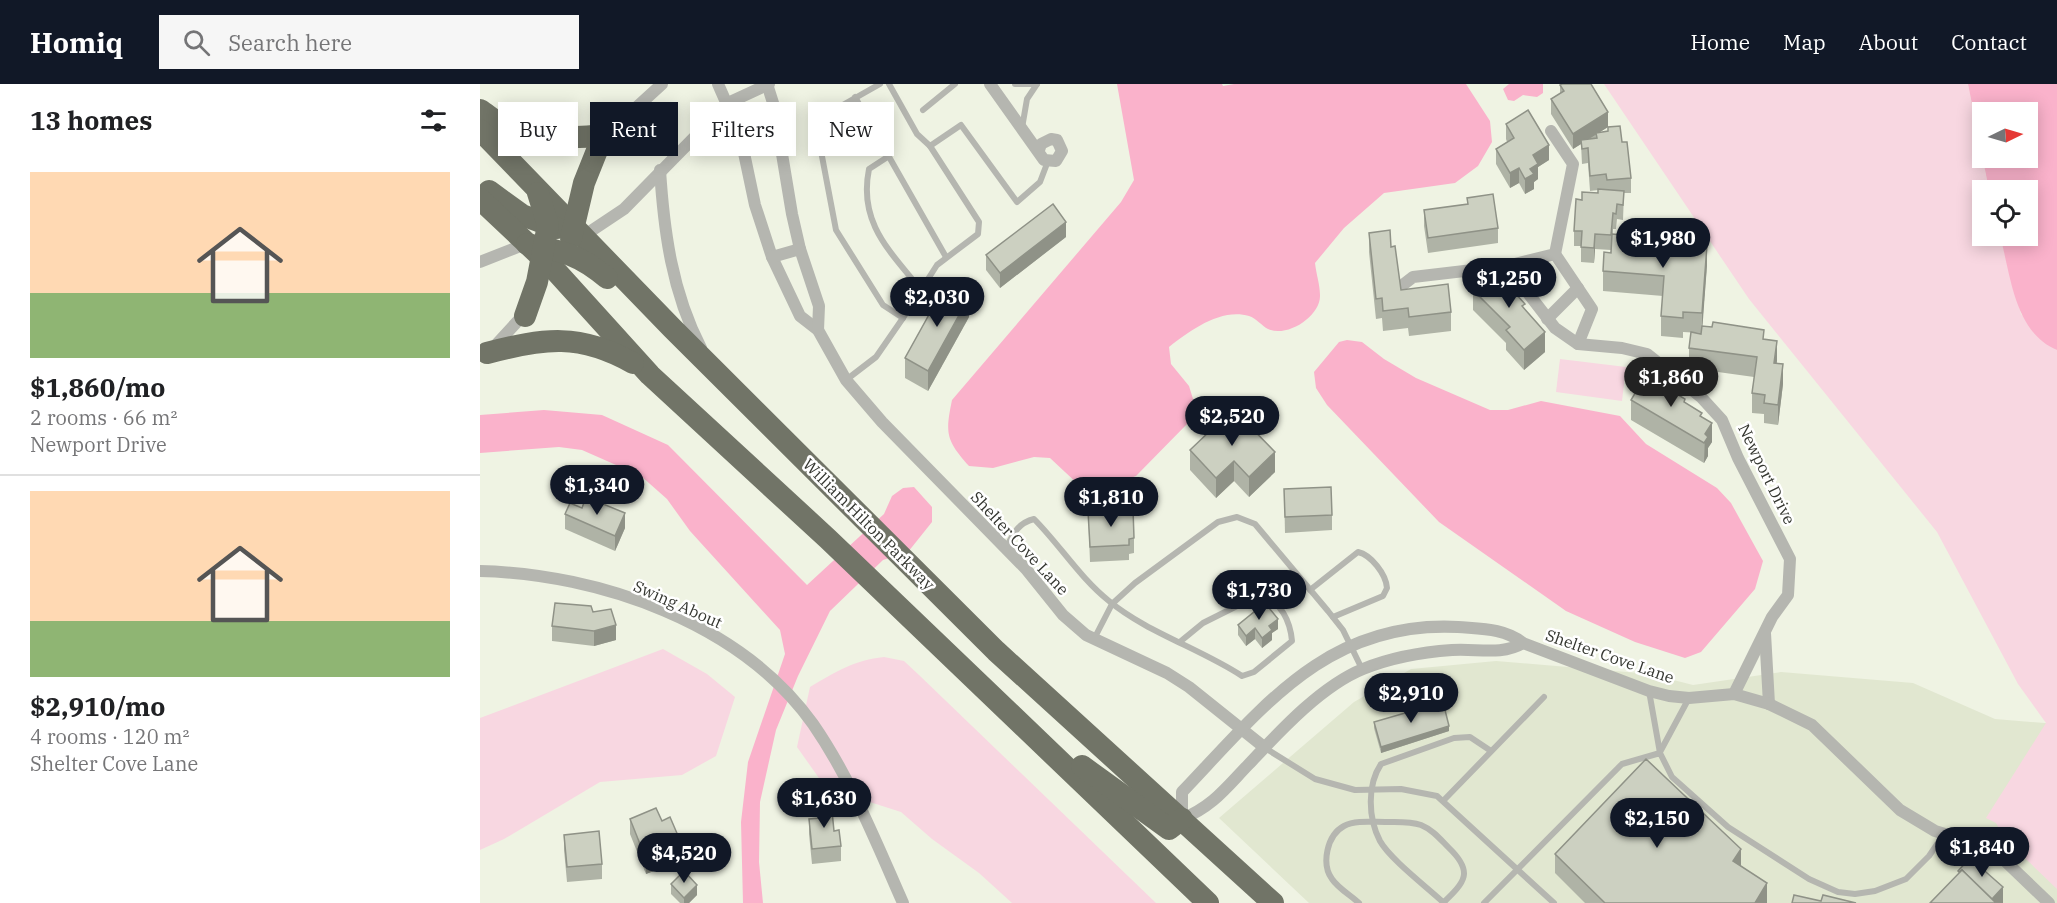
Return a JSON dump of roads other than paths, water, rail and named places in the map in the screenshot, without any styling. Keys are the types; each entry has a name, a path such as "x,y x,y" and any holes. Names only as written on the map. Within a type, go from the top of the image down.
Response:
{"highway":[{"path":"480,110 506,127 533,133 590,140"},
{"name":"William Hilton Parkway","path":"480,130 537,189 580,297 650,375 828,539 1208,903"},
{"path":"525,316 595,156"},
{"path":"480,184 557,240"},
{"name":"William Hilton Parkway","path":"480,199 557,240 711,367 996,651 1273,903"},
{"path":"484,355 536,341 577,341 613,353 650,375"},
{"path":"992,697 1151,818 1169,829 1182,819"}],"street":[{"path":"643,102 662,84"},
{"name":"Shelter Cove Lane","path":"718,84 727,102"},
{"path":"730,102 768,84"},
{"name":"Shelter Cove Lane","path":"768,84 800,249 819,306 818,330"},
{"path":"990,84 1039,150"},
{"path":"1507,266 1555,328 1578,344 1592,309 1555,254 1573,164 1551,131"},
{"path":"1051,138 1061,145 1060,157 1048,161 1040,156 1039,150 1041,144 1051,138"},
{"path":"480,262 557,240 624,209 690,140"},
{"name":"Shelter Cove Lane","path":"745,156 755,205 772,257 800,316 818,330 846,380 882,422 1026,569 1063,615 1094,639 1167,673 1264,747"},
{"path":"660,170 671,263 680,299 690,326 711,367"},
{"path":"772,257 800,249"},
{"path":"1404,284 1413,277 1507,266 1555,254"},
{"path":"1547,319 1578,288"},
{"path":"484,355 525,316"},
{"name":"Newport Drive","path":"1578,344 1622,348 1647,354 1701,397 1722,420 1738,458 1790,559 1788,595 1765,632 1734,694"},
{"name":"Swing About","path":"480,571 561,579 658,610 727,645 773,681 812,723 842,771 903,903"},
{"name":"Shelter Cove Lane","path":"1523,642 1512,649 1452,650 1409,656 1362,669 1328,689 1264,747 1205,810 1182,819 1182,792 1241,728 1306,669 1350,645 1385,632 1428,626 1510,633 1523,642 1649,691 1689,698 1734,694 1769,704 1812,725 1900,810 1944,834 1968,841 2004,860 2049,903"},
{"path":"1765,632 1769,704"}],"lane":[{"path":"880,84 818,119 817,130 836,230 883,305 903,318"},
{"path":"846,380 876,357 938,265 978,234 979,222 930,146 917,134 889,84"},
{"path":"923,110 955,84"},
{"path":"1017,84 1037,84"},
{"path":"1022,130 1027,99 1037,84"},
{"path":"855,97 858,102"},
{"path":"930,146 960,124 1017,202 1040,182 1048,161"},
{"path":"921,290 883,243 868,214 865,188 869,169 889,156 946,257"},
{"path":"1094,639 1112,604 1135,583 1226,518 1237,517 1255,524 1310,590 1333,618 1362,669"},
{"path":"1005,548 1013,533 1024,522 1034,519 1075,568 1112,604 1130,617 1212,656 1242,676 1254,672 1292,641 1291,626 1279,604 1263,593 1203,623 1181,641"},
{"path":"1310,590 1358,552 1368,557 1384,576 1387,588 1383,596 1333,618"},
{"path":"1649,691 1660,753 1672,777 1728,827 1809,879 1838,892 1855,894 1875,891 1906,879 1929,856 1944,834"},
{"path":"1444,800 1544,697"},
{"path":"1484,903 1622,764 1660,753 1689,698"},
{"path":"1359,903 1330,876 1326,866 1332,839 1343,826 1374,822 1420,825 1431,830 1456,855 1462,864 1464,878 1458,889 1444,903 1385,848 1374,822 1371,791 1375,774 1381,764 1454,738 1470,737 1491,751"},
{"name":"Shelter Cove Lane","path":"1264,747 1315,779 1355,790 1401,789 1428,792 1444,800 1554,903"}]}
